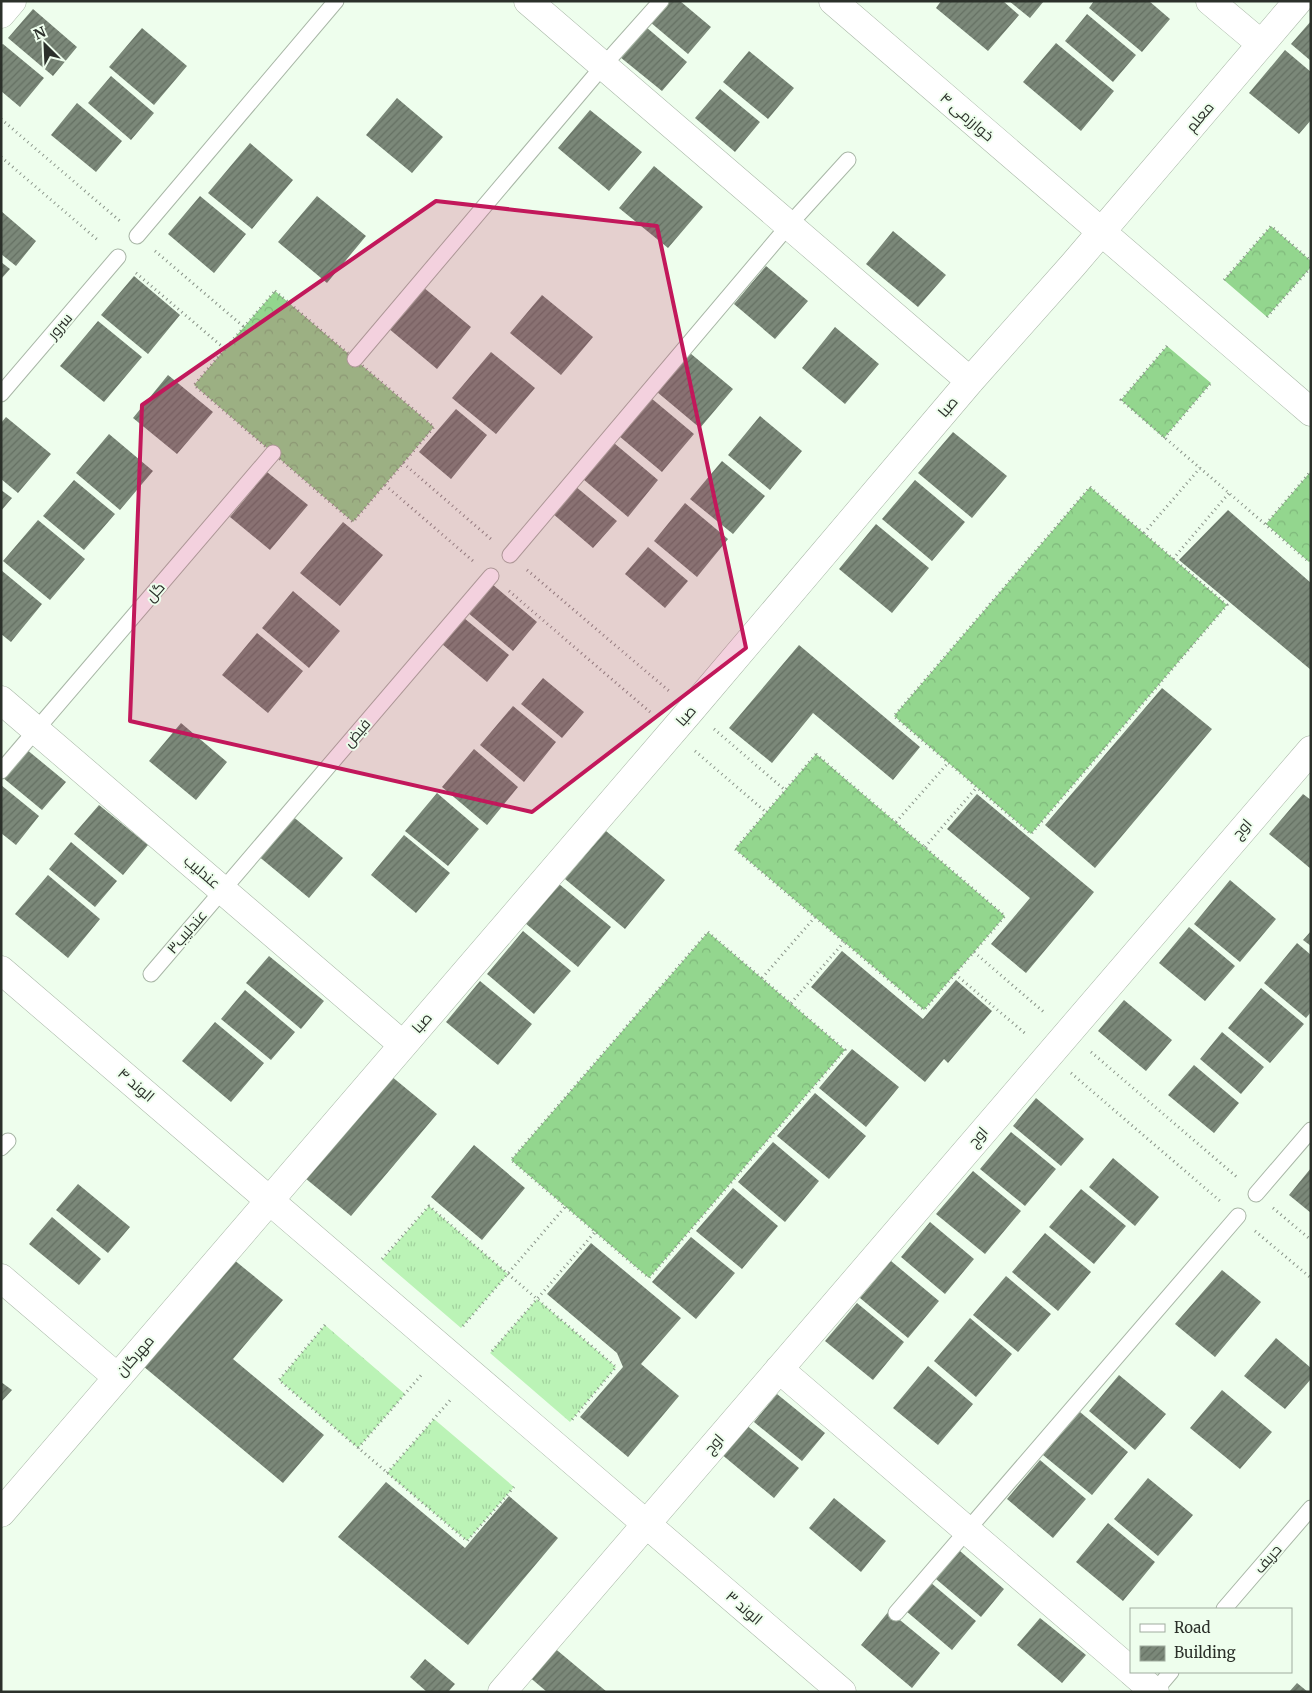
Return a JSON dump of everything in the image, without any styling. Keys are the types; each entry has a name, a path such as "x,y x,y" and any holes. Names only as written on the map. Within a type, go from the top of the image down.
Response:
{"street":[{"path":"1,14 12,1"},
{"path":"528,1 970,381"},
{"name":"خوارزمی ۴","path":"832,1 1311,412"},
{"path":"1210,1 1261,44"},
{"name":"معلم","path":"1102,232 1298,1"},
{"name":"صبا","path":"270,1200 691,710 970,381 1102,232"},
{"name":"عندلیب","path":"1,700 403,1045"},
{"name":"اوج","path":"505,1691 646,1524 1311,750"},
{"name":"الوند ۴","path":"1,970 646,1524"},
{"name":"مهرگان","path":"1,1512 270,1200"},
{"path":"1,1278 117,1377"},
{"path":"779,1369 1130,1670"},
{"name":"الوند ۳","path":"646,1524 842,1692"},
{"path":"1134,1673 1158,1687"}],"lane":[{"path":"137,236 336,1"},
{"path":"354,359 603,66 661,1"},
{"path":"510,555 789,226 848,160"},
{"name":"سرور","path":"1,394 118,257"},
{"name":"گل","path":"1,771 274,453"},
{"name":"فیض","path":"222,890 491,576"},
{"name":"عندلیب۳","path":"151,974 222,890"},
{"path":"1256,1194 1311,1130"},
{"path":"896,1613 1238,1216"},
{"name":"حریف","path":"1225,1608 1311,1508"}],"path":[{"path":"1224,280 1270,226 1311,261"},
{"path":"1267,317 1311,267"},
{"path":"225,349 244,327"},
{"path":"1167,346 1121,400 1309,562 1311,560"},
{"path":"1164,438 1211,383"},
{"path":"766,812 384,485 403,464 785,790"},
{"path":"1144,534 1200,468"},
{"path":"1266,524 1311,472"},
{"path":"1090,488 1173,559 1227,605 1031,834 894,716 1090,488"},
{"path":"1173,559 1229,493"},
{"path":"816,754 1005,916 924,1010 735,849 785,790 816,754"},
{"path":"896,822 948,763"},
{"path":"925,847 977,787"},
{"path":"762,978 815,917"},
{"path":"708,932 791,1003 845,1050 649,1278 511,1160 708,932"},
{"path":"791,1003 844,942"},
{"path":"974,952 1311,1240"},
{"path":"955,974 1311,1278"},
{"path":"382,1260 428,1206 616,1367 570,1422"},
{"path":"461,1328 565,1207"},
{"path":"490,1353 594,1232"},
{"path":"325,1326 279,1380 387,1473 467,1541 514,1487"},
{"path":"358,1448 405,1394"},
{"path":"387,1473 434,1419"}],"highlighted area":[{"path":"436,201 657,226 746,648 532,812 130,721 142,405"}],"green space":[{"path":"1271,226 1311,261 1311,267 1267,317 1224,280"},
{"path":"275,291 434,427 353,522 194,385"},
{"path":"1167,346 1211,383 1164,438 1121,400"},
{"path":"1311,471 1311,560 1309,562 1266,524"},
{"path":"1090,487 1227,605 1031,834 894,716"},
{"path":"816,754 1005,916 924,1010 735,849"},
{"path":"708,932 845,1050 649,1278 511,1160"},
{"path":"429,1206 508,1274 461,1328 382,1260"},
{"path":"537,1299 616,1367 570,1422 490,1353"},
{"path":"325,1325 405,1394 358,1448 279,1380"},
{"path":"434,1419 514,1487 467,1541 387,1473"}],"building":[{"path":"668,1 680,1 711,27 688,54 650,22"},
{"path":"941,1 1003,1 1019,15 988,51 936,8"},
{"path":"1009,1 1044,1 1030,18"},
{"path":"1094,1 1149,1 1170,19 1142,52 1089,8"},
{"path":"33,9 77,47 53,76 8,38"},
{"path":"1087,14 1136,55 1113,82 1065,41"},
{"path":"1311,21 1311,61 1291,44"},
{"path":"646,27 687,62 662,91 620,57"},
{"path":"142,28 187,66 154,105 109,67"},
{"path":"1056,43 1114,91 1081,131 1023,82"},
{"path":"3,44 44,78 20,107 1,91 1,45"},
{"path":"1285,50 1311,72 1311,120 1299,134 1249,93"},
{"path":"749,51 794,88 768,119 723,82"},
{"path":"111,76 154,113 131,140 88,103"},
{"path":"720,89 760,122 735,152 695,118"},
{"path":"397,98 443,137 412,173 366,135"},
{"path":"77,103 122,141 96,172 51,135"},
{"path":"590,110 642,152 609,191 558,148"},
{"path":"250,143 293,180 252,229 208,193"},
{"path":"654,166 703,207 668,248 619,208"},
{"path":"200,196 246,234 214,273 168,234"},
{"path":"317,196 366,236 327,283 278,242"},
{"path":"1,211 36,241 16,266 1,254"},
{"path":"893,231 946,275 918,307 866,264"},
{"path":"1,262 10,269 1,279"},
{"path":"766,266 808,301 775,339 734,304"},
{"path":"134,276 180,315 148,354 101,315"},
{"path":"423,287 471,327 437,369 388,328"},
{"path":"542,295 593,337 561,375 510,333"},
{"path":"98,321 142,357 104,402 60,366"},
{"path":"835,327 879,364 845,404 802,368"},
{"path":"491,352 535,388 496,434 452,398"},
{"path":"690,353 733,389 700,428 657,392"},
{"path":"168,375 213,412 177,454 133,418"},
{"path":"651,398 694,434 662,472 619,436"},
{"path":"456,409 487,435 451,479 419,452"},
{"path":"760,416 802,451 770,490 728,455"},
{"path":"6,417 51,454 18,493 1,479 1,423"},
{"path":"953,432 1007,476 972,518 918,473"},
{"path":"109,434 153,471 120,510 76,473"},
{"path":"614,443 658,480 628,517 583,479"},
{"path":"722,461 765,496 733,534 690,499"},
{"path":"267,472 308,505 270,550 230,517"},
{"path":"74,480 115,514 84,550 43,516"},
{"path":"915,480 965,522 932,561 882,519"},
{"path":"575,486 617,521 593,548 552,513"},
{"path":"1,490 12,498 1,511"},
{"path":"685,503 728,539 697,577 654,541"},
{"path":"1228,510 1311,583 1311,670 1179,560"},
{"path":"38,520 85,559 50,600 3,561"},
{"path":"343,522 383,555 340,606 300,573"},
{"path":"876,524 929,568 892,613 839,569"},
{"path":"648,547 688,581 665,608 625,574"},
{"path":"1,570 42,604 11,642 1,634"},
{"path":"492,584 537,622 513,651 467,612"},
{"path":"293,591 340,631 309,668 262,628"},
{"path":"464,618 509,655 487,682 442,644"},
{"path":"257,633 303,671 268,713 222,675"},
{"path":"799,645 920,747 893,780 813,713 772,763 729,728"},
{"path":"543,678 584,712 562,738 521,704"},
{"path":"1162,688 1212,729 1095,868 1045,825"},
{"path":"513,706 556,742 524,782 480,745"},
{"path":"181,723 227,762 196,800 149,761"},
{"path":"26,749 66,782 42,810 2,777"},
{"path":"474,749 518,787 487,825 442,787"},
{"path":"1,785 39,816 16,845 1,833"},
{"path":"437,793 479,829 448,866 405,831"},
{"path":"977,794 1094,892 1026,973 991,944 1030,898 947,829"},
{"path":"1303,794 1311,800 1311,869 1269,834"},
{"path":"99,805 148,845 123,875 74,834"},
{"path":"291,815 343,858 309,898 257,855"},
{"path":"606,831 665,880 625,929 565,879"},
{"path":"404,835 450,873 416,913 371,875"},
{"path":"71,842 117,881 95,907 49,869"},
{"path":"48,875 100,919 68,958 15,914"},
{"path":"1230,880 1276,919 1240,962 1194,924"},
{"path":"559,884 611,927 578,967 525,923"},
{"path":"1189,927 1235,966 1205,1001 1159,963"},
{"path":"523,931 571,971 534,1014 487,974"},
{"path":"1311,931 1311,946 1303,940"},
{"path":"1297,943 1311,955 1311,1012 1306,1018 1264,983"},
{"path":"842,951 923,1019 956,980 992,1011 948,1063 944,1059 925,1082 811,987"},
{"path":"269,956 324,1001 301,1029 246,983"},
{"path":"480,981 532,1024 498,1065 446,1022"},
{"path":"1261,988 1304,1024 1270,1063 1228,1028"},
{"path":"245,990 295,1032 271,1060 221,1019"},
{"path":"1124,1000 1172,1040 1146,1071 1098,1031"},
{"path":"215,1022 264,1063 231,1102 182,1061"},
{"path":"1222,1032 1264,1067 1241,1094 1200,1059"},
{"path":"852,1049 899,1087 866,1127 819,1088"},
{"path":"1194,1065 1239,1103 1214,1133 1168,1095"},
{"path":"385,1071 437,1114 351,1216 299,1173"},
{"path":"815,1093 866,1136 829,1179 777,1136"},
{"path":"1036,1098 1084,1139 1061,1166 1013,1126"},
{"path":"1011,1132 1056,1169 1025,1206 980,1169"},
{"path":"773,1142 819,1181 785,1222 738,1182"},
{"path":"474,1145 525,1188 482,1240 431,1197"},
{"path":"1113,1158 1159,1197 1135,1226 1089,1187"},
{"path":"1311,1168 1311,1213 1289,1195"},
{"path":"973,1171 1021,1211 985,1254 936,1214"},
{"path":"78,1184 130,1227 108,1253 56,1210"},
{"path":"733,1188 778,1226 742,1269 696,1231"},
{"path":"1081,1189 1126,1226 1094,1264 1049,1227"},
{"path":"52,1217 101,1259 79,1285 29,1244"},
{"path":"930,1222 974,1259 945,1294 901,1257"},
{"path":"1045,1233 1091,1272 1058,1311 1012,1272"},
{"path":"691,1237 735,1273 696,1319 652,1282"},
{"path":"591,1243 681,1318 641,1364 679,1396 628,1457 580,1417 623,1367 617,1353 547,1294"},
{"path":"233,1259 283,1300 233,1359 324,1435 283,1483 143,1366"},
{"path":"891,1261 939,1301 908,1338 860,1298"},
{"path":"1222,1270 1261,1302 1215,1357 1175,1324"},
{"path":"1006,1276 1051,1314 1018,1352 973,1315"},
{"path":"857,1303 904,1342 873,1380 825,1341"},
{"path":"970,1318 1012,1354 976,1397 934,1361"},
{"path":"1276,1338 1311,1368 1311,1379 1285,1409 1244,1376"},
{"path":"928,1366 973,1404 938,1445 893,1408"},
{"path":"1119,1375 1166,1414 1135,1450 1089,1411"},
{"path":"1,1382 12,1390 1,1402"},
{"path":"1222,1390 1272,1432 1240,1469 1190,1428"},
{"path":"777,1394 825,1433 802,1461 754,1422"},
{"path":"1080,1412 1128,1452 1092,1495 1043,1455"},
{"path":"745,1424 799,1468 774,1498 720,1453"},
{"path":"1040,1460 1086,1499 1053,1538 1007,1499"},
{"path":"1148,1478 1193,1515 1158,1556 1114,1519"},
{"path":"386,1482 465,1548 509,1496 558,1538 468,1645 338,1537"},
{"path":"834,1498 886,1541 861,1572 809,1528"},
{"path":"1108,1523 1155,1562 1123,1601 1076,1562"},
{"path":"960,1551 1004,1589 981,1617 936,1579"},
{"path":"930,1582 976,1621 952,1650 906,1611"},
{"path":"889,1611 940,1653 912,1688 861,1645"},
{"path":"1040,1618 1086,1655 1062,1683 1017,1645"},
{"path":"552,1646 607,1692 547,1692 527,1675"},
{"path":"425,1659 455,1684 448,1692 427,1692 410,1677"},
{"path":"1297,1683 1308,1692 1289,1692"}]}
